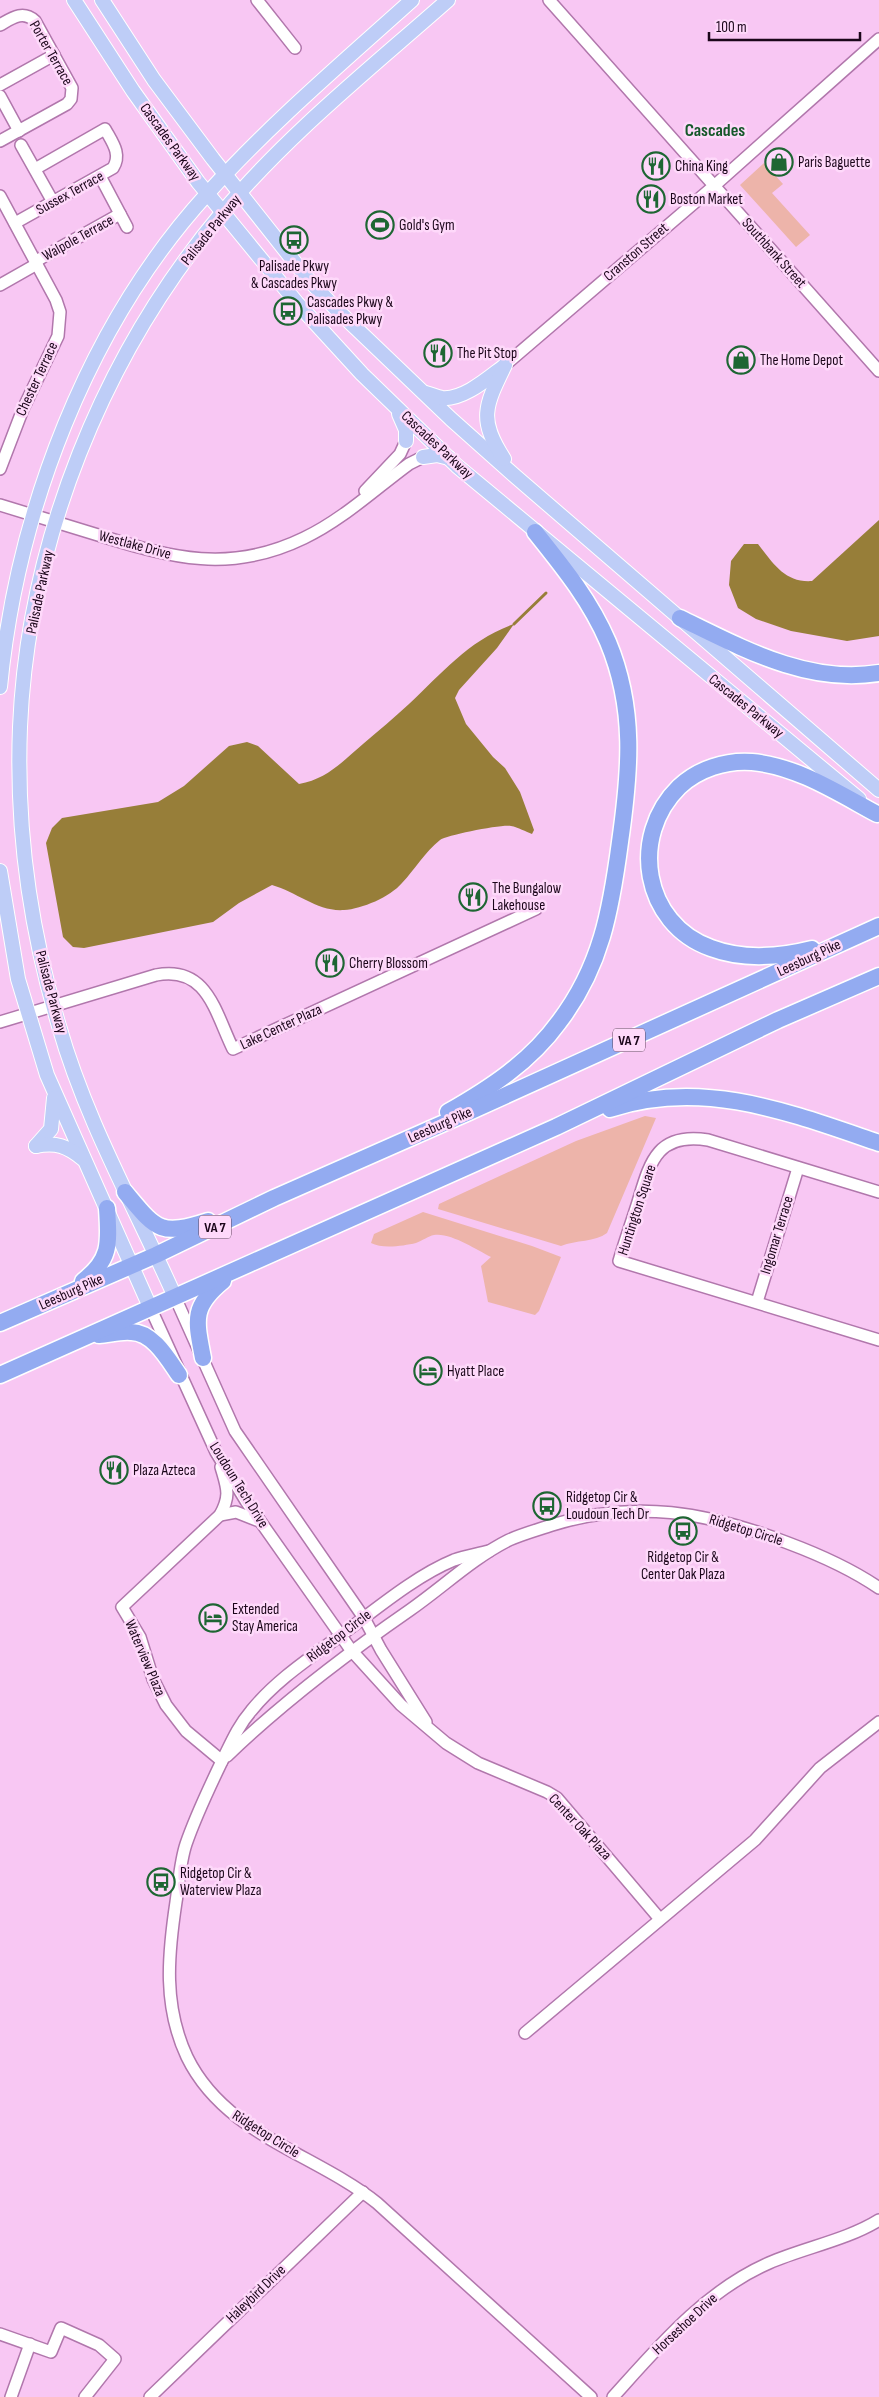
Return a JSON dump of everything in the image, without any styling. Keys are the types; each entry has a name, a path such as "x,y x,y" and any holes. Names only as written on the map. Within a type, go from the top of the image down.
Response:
{"highway":[{"path":"379,1152 483,1092 526,1059 559,1023 573,1003 594,962 606,927 612,903 629,764 628,728 624,697 614,659 597,619 570,575 535,532"},
{"path":"680,618 774,661 819,672 852,676 879,673"},
{"path":"874,928 818,947 779,956 741,955 710,948 682,930 660,903 650,876 649,847 658,815 670,796 684,783 702,772 730,763 767,764 798,773 878,814"},
{"name":"Leesburg Pike","path":"0,1323 156,1255 274,1198 874,928"},
{"path":"0,1376 150,1307 556,1127 778,1020 879,976"},
{"path":"556,1127 623,1105 655,1099 700,1097 734,1100 770,1107 879,1143"},
{"path":"125,1192 147,1219 158,1226 174,1230 274,1198"},
{"path":"65,1294 96,1271 102,1262 109,1246 108,1208"},
{"path":"203,1358 196,1326 198,1310 212,1290 237,1270"},
{"path":"87,1336 132,1332 144,1335 161,1350 180,1375"}],"main road":[{"name":"Cascades Parkway","path":"74,0 133,92 207,193 297,303 396,407 450,459 535,532 878,814"},
{"name":"Cascades Parkway","path":"102,0 154,80 225,175 332,304 422,392 515,476 879,790"},
{"name":"Palisade Parkway","path":"0,687 7,626 18,572 33,514 63,428 103,345 146,273 207,193 261,138 412,0"},
{"name":"Palisade Parkway","path":"175,1297 125,1192 79,1088 41,959 25,860 20,763 21,711 32,624 56,522 87,435 126,356 175,276 223,212 302,130 448,0"},
{"path":"422,392 442,398 452,397 476,386 506,366"},
{"path":"506,366 493,391 486,419 489,433 495,445 515,476"},
{"path":"396,407 406,430 406,442"},
{"path":"423,457 437,455 450,459"},
{"name":"Palisade Parkway","path":"0,871 18,980 54,1092 84,1160 108,1208 150,1307"},
{"path":"54,1092 53,1124 46,1136 36,1146 49,1143 61,1145 84,1160"}],"street":[{"path":"257,0 294,48"},
{"name":"Southbank Street","path":"549,0 879,371"},
{"name":"Porter Terrace","path":"0,25 18,15 31,17 72,88 71,100 67,104 0,141"},
{"name":"Cranston Street","path":"506,366 714,186 879,39"},
{"path":"0,85 54,55"},
{"path":"0,96 19,131"},
{"name":"Sussex Terrace","path":"15,223 113,168 117,162 116,150 104,129 35,169"},
{"path":"21,144 53,202"},
{"name":"Walpole Terrace","path":"100,176 127,227"},
{"name":"Chester Terrace","path":"0,196 4,211 15,223 56,300 60,324 58,336 26,402 0,469"},
{"name":"Walpole Terrace","path":"0,285 120,214"},
{"name":"Westlake Drive","path":"353,505 400,454 406,442"},
{"name":"Westlake Drive","path":"0,505 162,554 205,560 227,559 270,552 292,544 325,526 409,464 423,457"},
{"name":"Lake Center Plaza","path":"53,1005 156,975 177,973 187,975 203,987 233,1049 536,909"},
{"path":"0,1022 53,1005"},
{"name":"Huntington Square","path":"879,1192 708,1140 694,1138 672,1143 662,1148 650,1164 619,1261 879,1340"},
{"name":"Ingomar Terrace","path":"757,1302 798,1168"},
{"name":"Loudoun Tech Drive","path":"175,1297 235,1431 364,1618 373,1635"},
{"name":"Loudoun Tech Drive","path":"150,1307 216,1452 262,1523 351,1650"},
{"path":"216,1452 228,1494 226,1504 220,1515"},
{"name":"Ridgetop Circle","path":"222,1761 267,1718 351,1650 489,1551 529,1532 596,1513 644,1511 718,1520 762,1533 842,1565 879,1588"},
{"path":"220,1515 241,1513 262,1523"},
{"name":"Waterview Plaza","path":"220,1515 122,1607 140,1637 153,1679 166,1705 186,1731 222,1761"},
{"name":"Ridgetop Circle","path":"489,1551 454,1560 420,1579 364,1618 278,1684 258,1704 233,1736 209,1786 185,1847 169,1949 168,1976 170,2002 176,2027 188,2057 215,2097 230,2113 265,2137 349,2182 363,2192 591,2397"},
{"name":"Center Oak Plaza","path":"373,1635 431,1730"},
{"name":"Center Oak Plaza","path":"351,1650 401,1705 462,1754 547,1792 556,1798 659,1918"},
{"path":"525,2033 659,1918 755,1840 820,1768 879,1722"},
{"name":"Haleybird Drive","path":"150,2397 363,2192"},
{"name":"Horseshoe Drive","path":"613,2397 673,2332 722,2290 767,2264 879,2220"},
{"path":"0,2334 51,2352 61,2328 99,2345 115,2359 85,2397"},
{"path":"10,2397 30,2344"}],"shaded area":[{"path":"764,163 783,184 772,193 810,235 796,247 740,185"},
{"path":"879,520 879,636 847,641 791,631 756,619 738,608 729,585 731,561 744,544 758,544 775,565 794,579 812,581"},
{"path":"514,624 497,648 459,690 455,698 466,724 493,757 505,768 520,792 534,830 532,834 516,827 506,826 475,830 440,840 397,888 375,901 351,909 334,910 325,908 272,885 239,903 213,922 84,948 73,947 63,937 46,843 52,828 62,818 158,802 184,786 229,746 247,742 258,746 299,784 309,782 334,769 403,709 457,658 484,638"},
{"path":"645,1116 656,1118 607,1233 602,1236 561,1246 438,1209 439,1204 576,1141"},
{"path":"423,1212 561,1257 539,1311 535,1315 488,1302 481,1266 491,1257 448,1236 429,1236 416,1243 399,1246 381,1246 371,1243 374,1234"}],"waterway":[{"path":"514,624 546,593"}],"place":[{"name":"Paris Baguette","path":"779,162"},
{"name":"China King","path":"656,166"},
{"name":"Boston Market","path":"651,199"},
{"name":"Gold's Gym","path":"380,225"},
{"name":"Palisade Pkwy & Cascades Pkwy","path":"294,240"},
{"name":"Cascades Pkwy & Palisades Pkwy","path":"288,311"},
{"name":"The Pit Stop","path":"438,353"},
{"name":"The Home Depot","path":"741,360"},
{"name":"The Bungalow Lakehouse","path":"473,897"},
{"name":"Cherry Blossom","path":"330,963"},
{"name":"Hyatt Place","path":"428,1371"},
{"name":"Plaza Azteca","path":"114,1470"},
{"name":"Ridgetop Cir & Loudoun Tech Dr","path":"547,1506"},
{"name":"Ridgetop Cir & Center Oak Plaza","path":"683,1531"},
{"name":"Extended Stay America","path":"213,1618"},
{"name":"Ridgetop Cir & Waterview Plaza","path":"161,1882"}],"district":[{"name":"Cascades","path":"715,130"}]}
